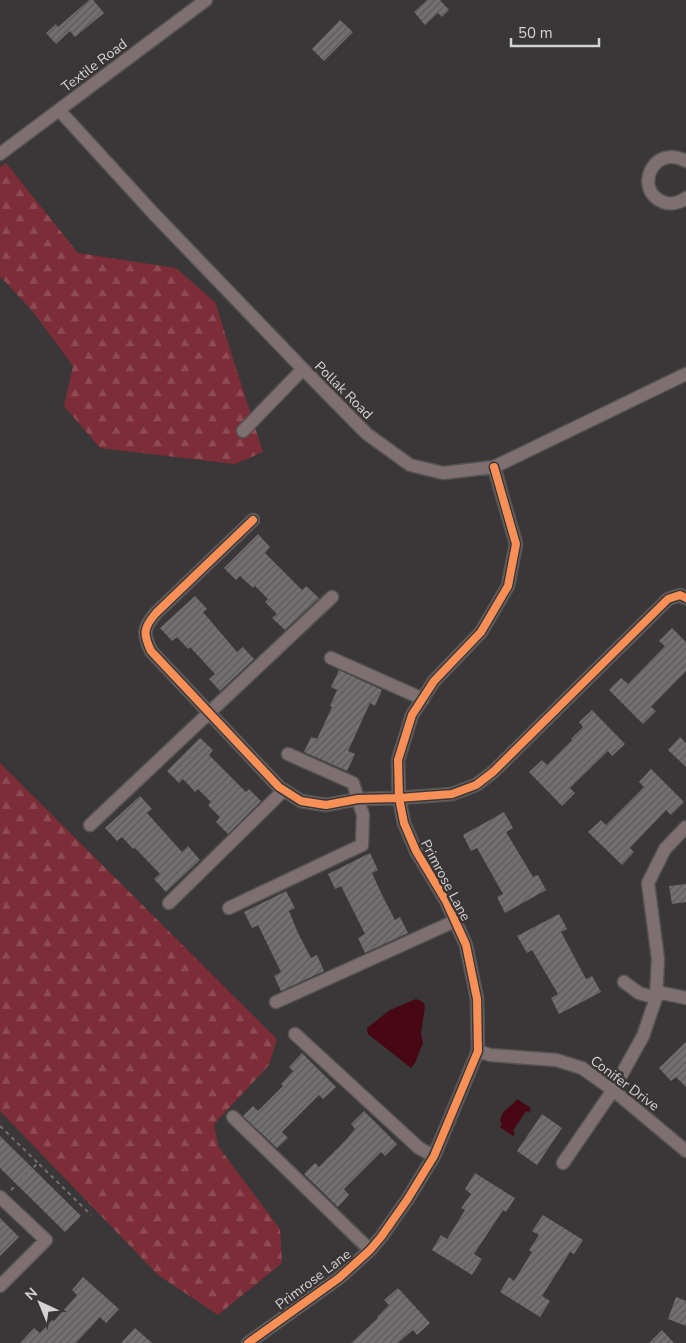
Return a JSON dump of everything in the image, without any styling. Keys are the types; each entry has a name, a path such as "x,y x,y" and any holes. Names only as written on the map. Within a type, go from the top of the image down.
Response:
{"street":[{"name":"Textile Road","path":"0,154 206,0"},
{"name":"Pollak Road","path":"59,110 154,214 303,370 367,434 410,465 443,473 494,467 686,374"},
{"path":"685,202 668,203 654,196 648,182 652,167 664,158 671,156 686,161"},
{"path":"243,431 303,370"},
{"name":"Primrose Lane","path":"248,1343 339,1278 370,1250 407,1200 434,1156 478,1051 477,999 466,945 446,900 416,851 404,823 399,798 398,760 412,715 434,681 481,632 508,586 516,544 494,467"},
{"path":"253,520 147,623 145,639 151,651 279,787 301,801 326,805 358,799 452,794 476,785 494,772 668,599 680,595 686,598"},
{"path":"90,825 332,596"},
{"path":"330,658 423,698"},
{"path":"229,908 362,845 363,815 353,783 288,754"},
{"path":"169,903 284,790"},
{"path":"563,1163 613,1090 643,1036 657,995 658,959 648,883 666,849 686,827"},
{"path":"276,1002 455,921"},
{"path":"624,982 639,993 686,998"},
{"path":"295,1034 419,1148 434,1156"},
{"name":"Conifer Drive","path":"478,1051 490,1055 556,1060 582,1068 613,1090 686,1151"},
{"path":"233,1117 370,1250"},
{"path":"0,1286 46,1240 1,1198"}],"path":[{"path":"0,1126 91,1215"},
{"path":"1,1198 38,1163"}],"green space":[{"path":"6,163 78,253 176,268 215,302 263,452 235,464 100,448 64,406 73,366 33,312 0,276 0,167"},
{"path":"0,763 277,1039 269,1065 214,1124 218,1146 280,1229 282,1263 218,1315 158,1275 0,1111"}],"shaded area":[{"path":"416,999 423,1002 425,1006 421,1034 423,1043 411,1068 368,1034 367,1028 390,1010"},
{"path":"517,1099 531,1108 529,1113 526,1111 513,1131 515,1133 513,1136 500,1127 502,1123 500,1122 504,1111"}],"building":[{"path":"89,0 93,0 104,13 75,37 70,31 56,44 46,33 56,24 58,27"},
{"path":"427,0 440,0 449,10 442,17 438,13 425,25 414,12"},
{"path":"340,20 353,32 324,61 312,49"},
{"path":"258,534 270,547 265,553 302,590 306,586 319,598 285,630 272,618 277,614 265,602 268,599 255,586 253,588 240,576 236,580 224,568"},
{"path":"195,596 207,609 203,612 237,652 243,647 254,659 220,691 209,679 215,674 190,647 188,649 177,637 172,641 160,628"},
{"path":"672,628 686,642 686,671 651,707 656,711 643,724 609,690 621,678 628,684 665,646 659,641"},
{"path":"339,670 382,690 375,706 370,703 348,751 355,754 347,771 304,752 311,737 317,739 332,707 330,706 337,690 331,687"},
{"path":"592,710 625,744 612,756 608,751 570,788 575,793 562,806 529,772 542,760 547,765 583,727 579,722"},
{"path":"680,737 686,743 686,767 668,750"},
{"path":"200,738 213,750 209,755 246,792 249,789 261,801 228,834 216,822 220,817 208,805 211,802 198,789 195,792 183,779 179,783 167,771"},
{"path":"651,769 684,802 671,815 666,810 630,848 634,852 622,865 588,832 601,820 606,825 644,787 639,782"},
{"path":"140,796 152,809 147,813 182,852 188,846 200,860 166,892 154,879 160,874 122,837 117,841 105,828"},
{"path":"504,812 513,828 506,832 533,877 538,875 546,890 505,913 497,897 503,894 477,848 471,851 463,835"},
{"path":"370,853 378,870 372,873 382,895 395,920 400,917 408,933 365,953 358,938 365,934 341,886 335,889 328,874"},
{"path":"686,884 686,902 672,904 669,886"},
{"path":"286,891 295,908 289,911 298,933 311,958 317,955 324,971 281,991 274,976 281,972 258,925 252,928 244,912"},
{"path":"559,914 567,929 561,932 586,979 592,976 601,992 559,1014 551,998 558,994 532,950 527,953 517,936"},
{"path":"686,1042 686,1087 676,1077 671,1081 659,1068"},
{"path":"302,1053 336,1087 323,1099 319,1095 282,1132 288,1138 277,1148 243,1116 253,1106 258,1111 283,1086 281,1084 293,1071 289,1067"},
{"path":"364,1111 397,1144 385,1156 381,1152 344,1189 349,1195 338,1207 304,1174 315,1163 319,1167 344,1142 355,1129 351,1124"},
{"path":"542,1114 562,1128 537,1165 517,1151"},
{"path":"0,1136 81,1216 65,1232 0,1168"},
{"path":"475,1173 515,1198 506,1212 503,1210 474,1254 482,1259 472,1275 432,1250 441,1235 447,1239 465,1210 461,1208 471,1194 465,1189"},
{"path":"543,1215 583,1240 574,1254 570,1252 542,1296 550,1301 540,1317 500,1292 509,1277 514,1281 532,1252 529,1250 539,1235 532,1231"},
{"path":"0,1218 19,1237 0,1256"},
{"path":"83,1277 119,1309 106,1323 100,1317 76,1343 20,1343 34,1328 40,1333 52,1320 54,1321 77,1295 72,1290"},
{"path":"398,1288 430,1323 417,1335 413,1330 398,1343 351,1343 378,1318 389,1305 384,1300"},
{"path":"676,1297 686,1301 686,1326 668,1319"},
{"path":"135,1328 152,1343 121,1343"},
{"path":"662,1330 674,1343 649,1343"}],"cycle path":[{"path":"248,1343 339,1278 370,1250 381,1237 434,1156 478,1051 477,999 466,945 446,901 416,851 404,823 399,798 398,760 412,715 434,681 481,632 508,586 516,544 494,467"},
{"path":"253,520 156,613 147,627 146,635 151,651 279,787 301,801 326,805 358,799 452,794 476,785 493,772 668,599 680,595 686,598"}]}
